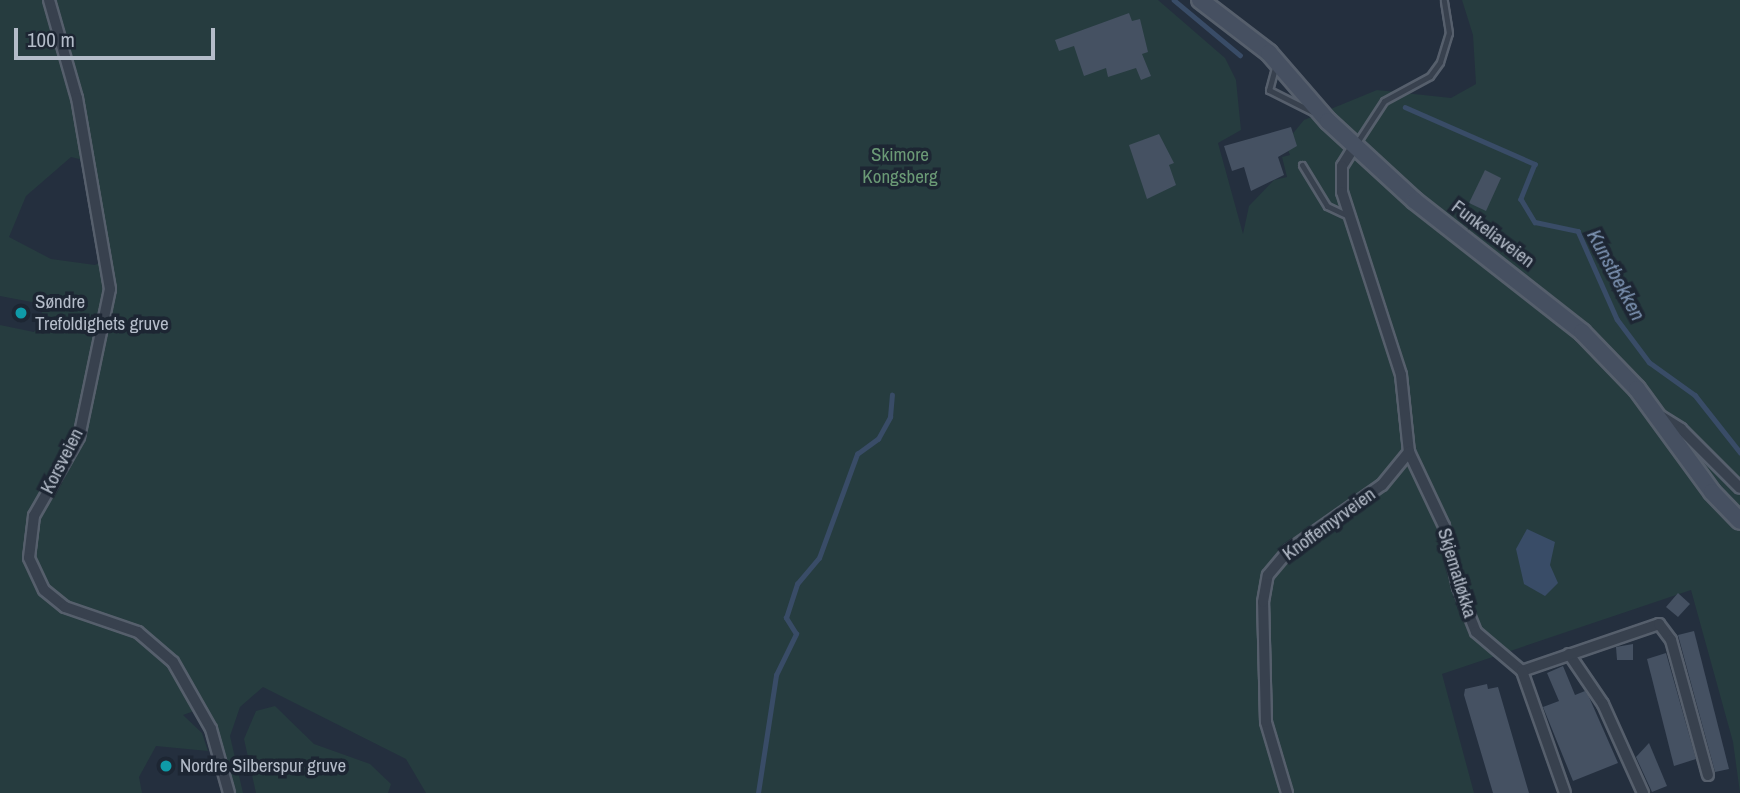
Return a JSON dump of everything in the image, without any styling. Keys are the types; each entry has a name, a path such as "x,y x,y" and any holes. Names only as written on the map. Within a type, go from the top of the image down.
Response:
{"street":[{"name":"Korsveien","path":"49,0 77,98 110,289 79,437 34,516 29,558 44,590 65,607 138,632 173,662 211,729 229,793"},
{"name":"Funkeliaveien","path":"1200,0 1278,61 1328,121 1354,147 1582,332 1656,413 1712,492 1740,521"},
{"path":"1354,147 1340,172 1349,216 1401,375 1409,452"},
{"path":"1656,413 1681,429 1740,488"},
{"name":"Skjematløkka","path":"1409,452 1444,526 1476,632 1522,671"},
{"name":"Knoffemyrveien","path":"1287,793 1266,722 1263,602 1268,575 1289,550 1382,485 1409,452"},
{"path":"1565,793 1522,671 1659,624 1671,640 1708,775"},
{"path":"1569,654 1603,704 1643,793"}],"lane":[{"path":"1354,147 1384,101 1430,76 1440,62 1449,33 1444,0"},
{"path":"1278,61 1268,80 1269,90 1328,121"},
{"path":"1302,165 1327,206 1349,216"}],"green space":[{"name":"Skimore Kongsberg","path":"0,0 1158,0 1225,58 1236,80 1241,130 1218,143 1243,234 1249,206 1274,180 1287,177 1282,157 1290,155 1285,143 1304,120 1377,90 1451,98 1476,84 1473,35 1462,0 1740,0 1740,793 1733,742 1691,590 1442,674 1474,793 426,793 406,759 263,687 240,707 230,736 243,793 235,793 205,707 183,715 202,733 208,751 156,746 139,777 142,793 0,793 0,325 34,332 45,319 37,303 0,296","holes":["71,157 83,160 101,262 95,265 51,259 9,237 26,196"]},
{"path":"275,706 314,744 370,764 391,784 388,793 256,793 244,739 256,711"}],"water":[{"path":"1527,529 1555,542 1550,565 1558,583 1545,596 1524,584 1516,549"}],"building":[{"path":"1129,13 1132,21 1140,19 1148,52 1142,54 1151,76 1141,80 1136,68 1108,77 1106,68 1084,76 1074,46 1059,51 1055,40"},
{"path":"1291,127 1297,146 1278,157 1284,175 1251,191 1244,167 1232,171 1224,146"},
{"path":"1159,134 1174,163 1169,165 1176,185 1147,199 1129,145"},
{"path":"1485,170 1501,178 1486,211 1469,203"},
{"path":"1678,593 1690,604 1678,617 1666,607"},
{"path":"1694,631 1729,769 1715,772 1678,635"},
{"path":"1633,644 1633,660 1617,660 1616,647"},
{"path":"1666,653 1696,759 1674,766 1647,659"},
{"path":"1563,666 1575,695 1585,691 1589,697 1618,763 1573,781 1543,707 1559,701 1547,673"},
{"path":"1487,684 1488,689 1498,687 1529,793 1493,793 1464,695 1465,689"},
{"path":"1649,743 1667,786 1652,792 1636,757"}],"waterway":[{"name":"Kunstbekken","path":"1174,0 1240,55"},
{"name":"Kunstbekken","path":"1405,107 1535,164 1521,199 1535,222 1578,231 1617,319 1649,362 1695,395 1740,452"},
{"path":"758,793 776,675 796,634 786,618 797,584 819,558 857,454 878,439 890,417 892,395"}],"place":[{"name":"Søndre Trefoldighets gruve","path":"21,313"},
{"name":"Nordre Silberspur gruve","path":"166,766"}]}
